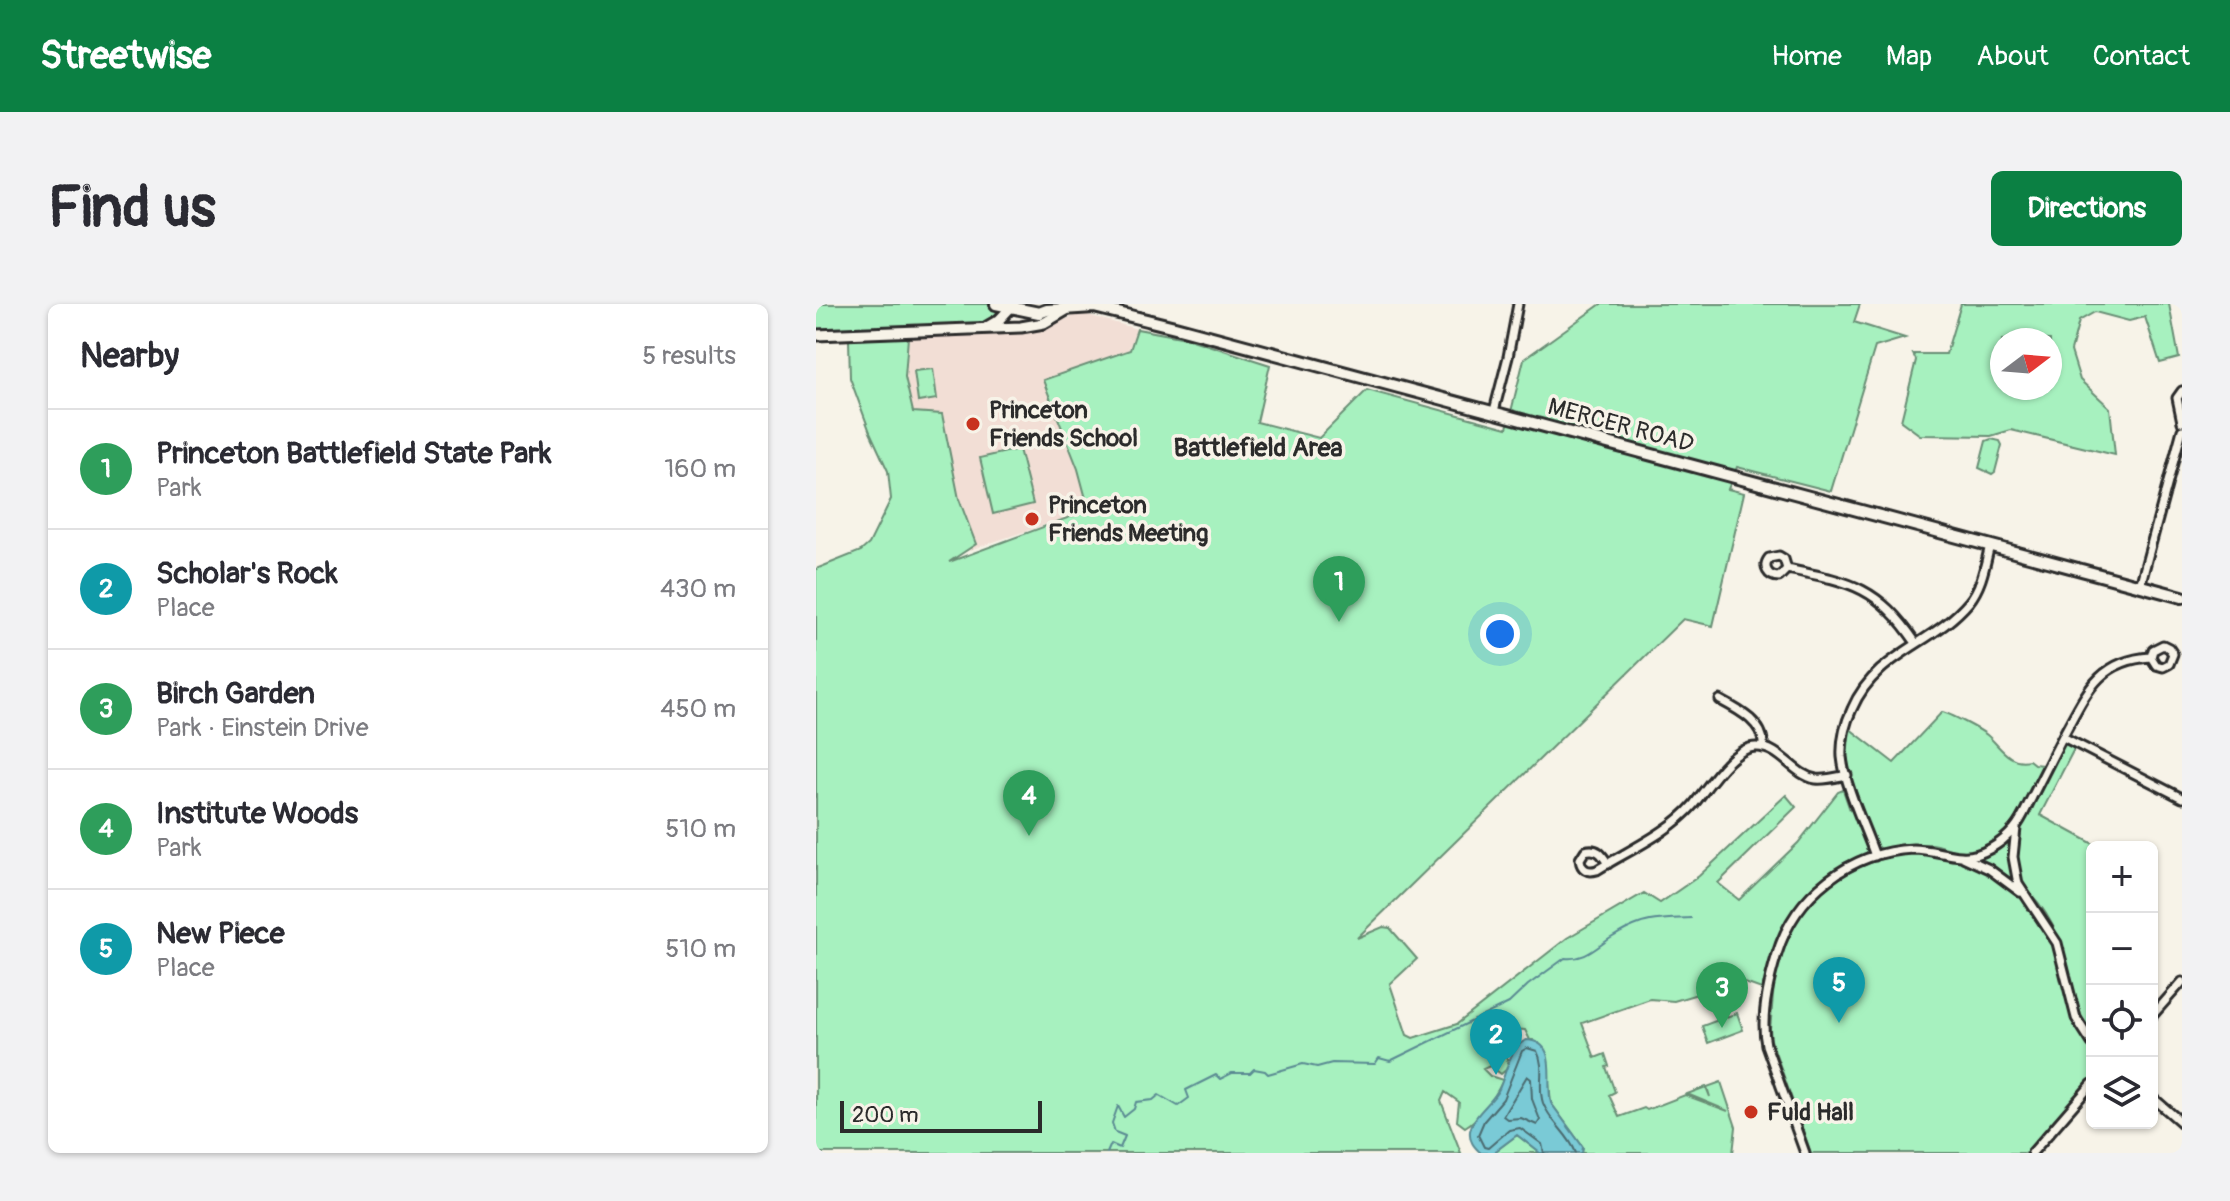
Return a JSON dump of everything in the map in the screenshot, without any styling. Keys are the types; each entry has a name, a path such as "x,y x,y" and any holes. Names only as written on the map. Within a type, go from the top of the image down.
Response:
{"main road":[{"name":"MERCER ROAD","path":"996,304 1039,313 1096,306 2182,597"},
{"name":"MERCER ROAD","path":"1024,304 1047,310"}],"street":[{"path":"1494,411 1518,304"},
{"path":"816,335 1012,328 1037,324 1070,307"},
{"path":"1009,309 1006,321 1012,328"},
{"path":"984,328 1009,309"},
{"path":"1037,324 1047,310"},
{"path":"2182,391 2177,398 2182,422"},
{"path":"2140,586 2182,430"},
{"path":"1875,856 1843,760 1843,735 1856,699 1883,666 1953,617 1969,602 1982,579 1990,545"},
{"path":"1787,569 1849,583 1868,592 1899,618 1916,643"},
{"path":"2086,1034 2076,1018 2057,943 2018,884 2013,842 2017,826 2087,690 2096,679 2126,661 2151,657"},
{"path":"1720,700 1760,728 1763,748"},
{"path":"2063,737 2182,798"},
{"path":"1608,864 1687,811 1735,755 1748,747 1774,751 1807,777 1824,779 1847,775"},
{"path":"1961,856 1987,850 2017,826"},
{"path":"1805,1153 1765,1038 1774,965 1787,929 1810,896 1835,875 1875,856 1913,849 1976,861 2001,876 2030,902"},
{"path":"2158,1010 2178,992 2182,982"},
{"path":"2032,1153 2086,1091"},
{"path":"2158,1102 2182,1123"}],"shaded area":[{"name":"Princeton Friends School","path":"1081,313 1137,329 1078,469 1089,510 943,559 849,340 1035,332"}],"green space":[{"path":"816,304 990,304 999,314 986,323 816,329"},
{"path":"1601,304 1860,304 1854,322 1905,338 1875,347 1831,491 1737,467 1728,489 1744,493 1713,626 1683,619 1357,938 1383,927 1390,928 1417,959 1390,984 1407,1035 1413,1038 1457,1024 1567,938 1644,893 1660,903 1699,876 1786,795 1796,807 1718,883 1739,900 1798,843 1838,792 1843,790 1850,810 1853,807 1870,854 1825,879 1797,906 1779,942 1767,991 1745,983 1731,984 1674,1001 1650,999 1582,1023 1595,1058 1605,1054 1615,1092 1609,1095 1619,1117 1685,1095 1728,1111 1687,1094 1706,1087 1710,1097 1707,1087 1721,1082 1736,1127 1733,1153 1582,1153 1583,1147 1551,1103 1549,1082 1533,1040 1525,1030 1513,1029 1506,1047 1508,1068 1501,1074 1490,1066 1483,1069 1490,1076 1503,1080 1477,1118 1465,1127 1457,1121 1459,1102 1445,1092 1441,1101 1461,1153 816,1153 816,569 861,551 869,544 891,499 888,471 850,378 849,340 908,337 905,377 913,412 942,414 959,499 976,544 949,562 1089,510 1078,469 1043,380 1130,350 1137,329 1186,338 1270,365 1257,422 1319,438 1367,390 1507,428 1524,359"},
{"path":"1961,304 2169,304 2179,358 2160,363 2145,317 2129,321 2095,312 2079,321 2071,351 2080,380 2110,408 2115,455 2011,430 1991,436 1920,435 1901,421 1916,360 1913,354 1946,354"},
{"path":"933,369 937,399 918,402 914,371"},
{"path":"1986,441 2000,441 2002,445 1992,474 1979,468"},
{"path":"1019,449 1033,504 993,514 980,458"},
{"path":"1942,712 1984,733 2010,757 2043,765 2013,822 1991,844 1978,851 1962,852 1932,844 1876,848 1851,778 1847,756 1850,729 1894,763"},
{"path":"2067,742 2075,747 2040,815 2088,841 2086,1026 2058,937 2044,910 2024,886 2018,869 2017,851 2026,815 2060,748"},
{"path":"2011,839 2009,855 2013,880 1977,857"},
{"path":"1902,854 1927,855 1972,865 2012,889 2042,923 2054,945 2073,1016 2086,1038 2086,1085 2026,1153 1811,1153 1771,1040 1776,968 1789,930 1813,898 1845,874"},
{"path":"1737,1013 1743,1030 1708,1043 1702,1026"},
{"path":"1517,1135 1540,1153 1493,1153"}],"water":[{"path":"1527,1040 1537,1042 1548,1055 1551,1103 1583,1147 1582,1153 1540,1153 1517,1135 1493,1153 1481,1153 1472,1144 1472,1125 1499,1089 1516,1048"}],"waterway":[{"path":"1107,1153 1111,1144 1120,1148 1125,1136 1115,1132 1112,1123 1118,1106 1124,1117 1134,1109 1136,1102 1153,1100 1159,1095 1178,1106 1189,1098 1186,1090 1216,1075 1220,1079 1232,1073 1250,1073 1254,1069 1268,1074 1303,1064 1317,1067 1332,1063 1375,1064 1379,1058 1390,1061 1509,1003 1565,958 1585,955 1621,932 1645,922 1691,918"}],"place":[{"name":"Princeton Friends School","path":"973,424"},
{"name":"Princeton Friends Meeting","path":"1032,519"},
{"name":"Princeton Battlefield State Park","path":"1339,622"},
{"name":"Institute Woods","path":"1029,836"},
{"name":"New Piece","path":"1839,1023"},
{"name":"Birch Garden","path":"1722,1028"},
{"name":"Scholar's Rock","path":"1496,1075"},
{"name":"Fuld Hall","path":"1751,1112"}],"district":[{"name":"Battlefield Area","path":"1258,447"}]}
